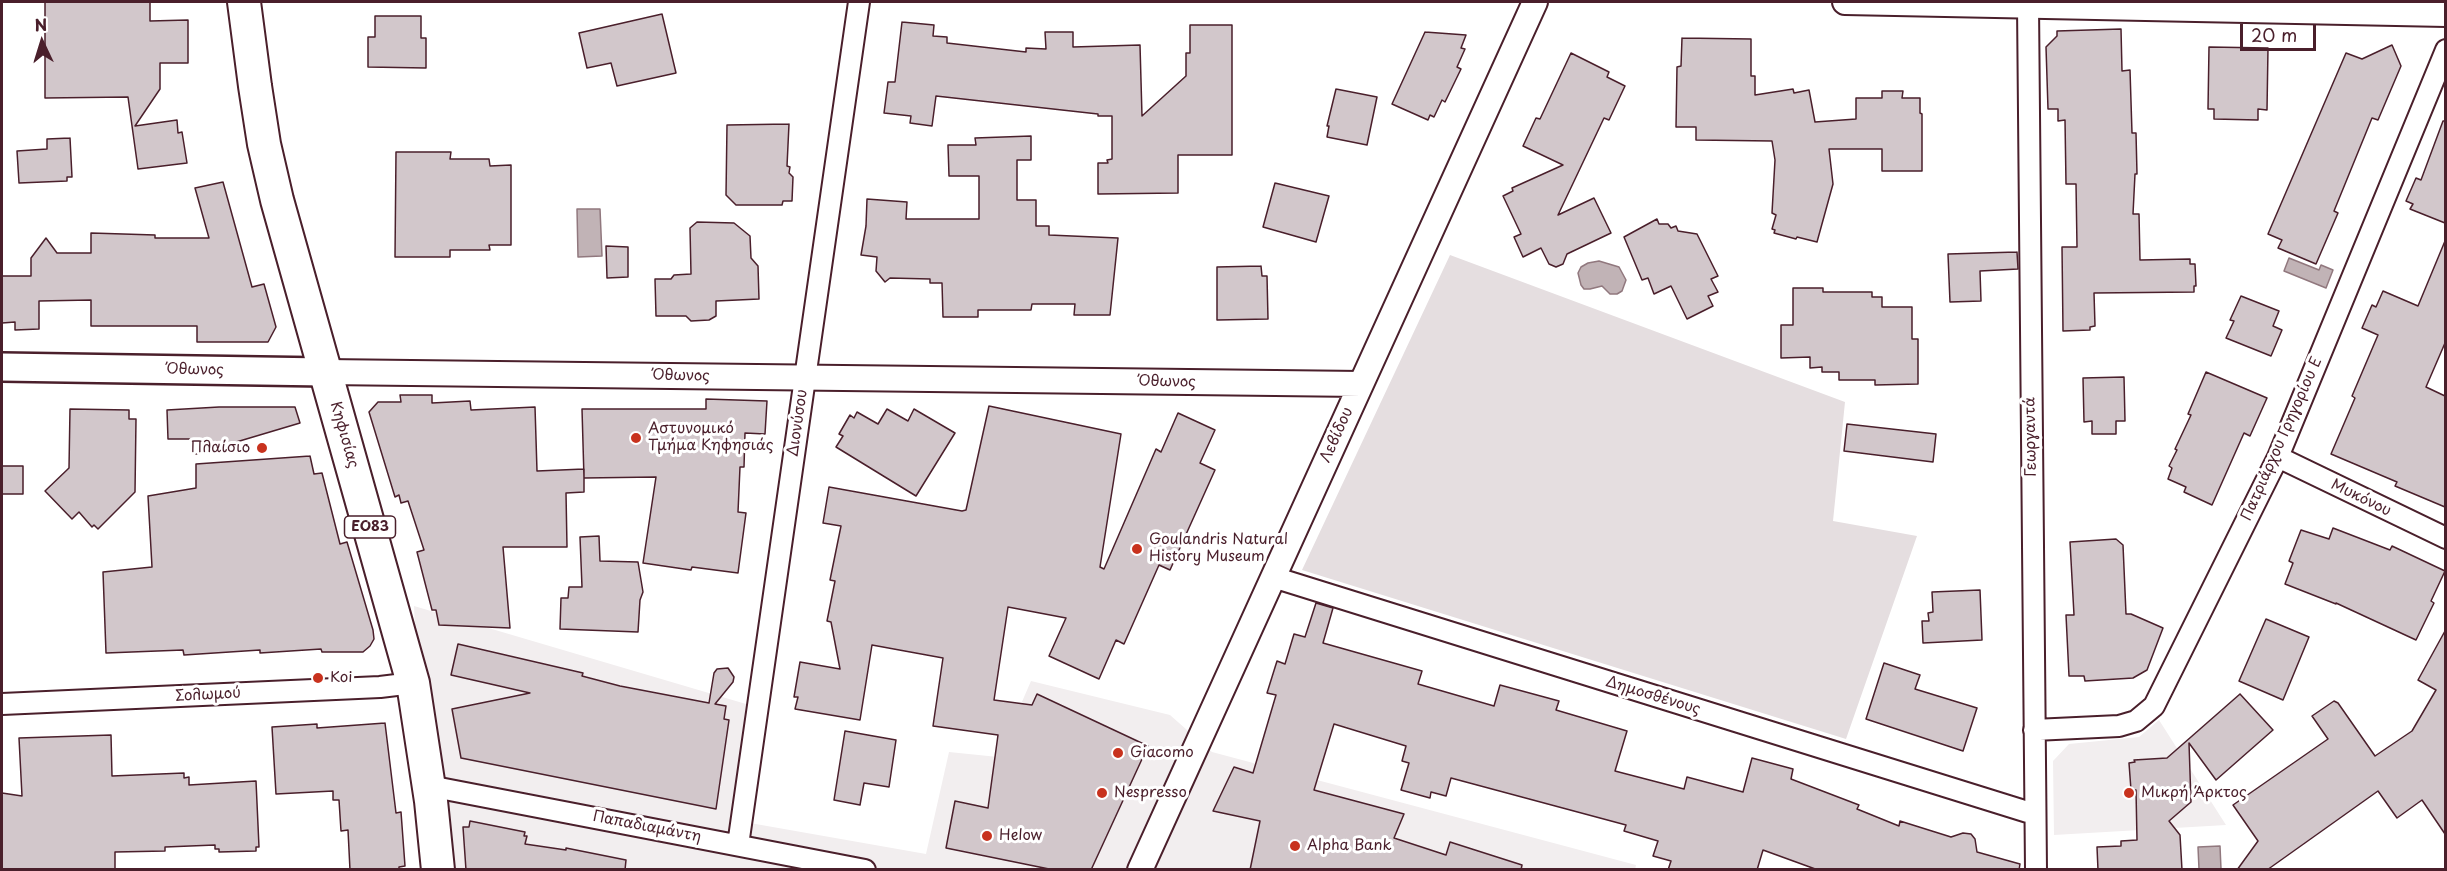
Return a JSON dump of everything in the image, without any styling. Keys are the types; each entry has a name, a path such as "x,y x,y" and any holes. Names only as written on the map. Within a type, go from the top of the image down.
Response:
{"main road":[{"name":"Κηφισίας","path":"244,2 264,144 277,200 413,684 429,786 438,870"},
{"name":"Όθωνος","path":"2,367 325,372"}],"street":[{"name":"Διονύσου","path":"738,845 859,2"},
{"name":"Λεβίδου","path":"1140,870 1535,2"},
{"path":"1845,2 2445,14"},
{"name":"Γεωργαντά","path":"2028,5 2036,870"},
{"name":"Πατριάρχου Γρηγορίου Ε","path":"2034,730 2119,726 2136,721 2154,706 2278,456 2445,50"},
{"name":"Όθωνος","path":"325,372 1361,384"},
{"name":"Μυκόνου","path":"2278,456 2445,538"},
{"name":"Δημοσθένους","path":"1273,577 2034,814"},
{"name":"Σολωμού","path":"2,704 413,684"},
{"name":"Παπαδιαμάντη","path":"429,786 865,870"}],"shaded area":[{"path":"577,209 600,209 602,256 578,257"},
{"path":"1450,255 1845,402 1833,521 1917,536 1846,739 1302,570"},
{"path":"2289,258 2319,270 2321,265 2333,270 2326,288 2284,271"},
{"path":"1599,261 1619,267 1626,280 1622,291 1610,294 1602,286 1584,289 1578,273 1581,267"},
{"path":"414,606 746,704 733,820 926,854 949,752 998,757 1031,681 1170,715 1212,752 1636,865 1635,870 425,869"},
{"name":"Μικρή Άρκτος","path":"2159,720 2226,825 2054,835 2053,761 2069,744 2139,737"},
{"path":"2220,846 2221,869 2199,869 2198,847"}],"building":[{"path":"45,2 150,2 150,21 188,20 188,63 160,63 160,89 135,126 177,120 178,133 182,132 187,163 138,169 128,97 45,98"},
{"path":"662,14 676,73 617,86 611,63 587,68 579,33"},
{"path":"375,16 421,16 421,38 426,38 426,68 368,67 368,37 375,37"},
{"path":"902,22 934,25 933,36 947,37 947,43 1026,52 1026,48 1046,49 1045,32 1073,32 1073,47 1140,45 1142,116 1186,76 1186,53 1190,53 1190,25 1232,25 1232,155 1178,155 1178,193 1098,194 1098,163 1108,163 1107,160 1112,159 1112,116 936,96 932,126 910,123 911,116 884,113 888,82 895,82"},
{"path":"2121,29 2122,71 2130,70 2132,133 2136,133 2137,174 2135,174 2133,214 2139,214 2140,260 2190,259 2190,264 2195,264 2196,286 2194,286 2194,292 2094,293 2095,326 2090,327 2090,330 2063,331 2062,247 2077,247 2076,184 2066,184 2065,120 2058,121 2058,109 2048,109 2046,47 2057,36 2057,31"},
{"path":"1425,32 1466,35 1461,48 1465,49 1457,67 1461,69 1445,102 1442,100 1434,117 1430,115 1428,120 1392,104"},
{"path":"1682,38 1751,39 1751,76 1755,76 1755,95 1793,89 1794,93 1809,90 1815,122 1856,119 1856,98 1882,98 1882,91 1903,91 1902,98 1920,98 1922,171 1882,171 1882,149 1829,149 1833,184 1817,242 1774,233 1775,230 1772,229 1776,215 1772,213 1775,160 1772,141 1696,140 1696,127 1676,127 1677,67 1681,66"},
{"path":"2392,45 2401,66 2378,120 2372,118 2334,211 2338,213 2316,264 2278,248 2282,240 2268,234 2346,53 2362,59"},
{"path":"2209,47 2268,48 2267,110 2258,109 2258,120 2214,119 2214,109 2208,109"},
{"path":"1571,53 1609,72 1607,77 1625,86 1609,120 1604,118 1558,215 1594,198 1611,233 1567,254 1563,264 1556,267 1549,264 1541,248 1523,257 1514,237 1521,234 1503,196 1513,191 1512,188 1563,165 1523,146 1536,118 1540,119"},
{"path":"1336,89 1377,97 1367,145 1327,137 1329,126 1327,126"},
{"path":"2443,121 2445,121 2445,223 2410,209 2413,204 2406,201 2416,178 2421,180"},
{"path":"789,124 787,166 790,167 789,173 793,177 792,201 783,201 782,205 736,205 726,195 727,125"},
{"path":"1031,136 1031,160 1017,160 1017,200 1036,200 1036,226 1049,226 1049,235 1118,238 1110,315 1074,315 1075,304 1032,304 1031,310 978,310 978,317 943,317 942,283 930,283 930,279 890,278 885,282 876,271 877,257 861,255 866,226 867,199 907,202 906,219 979,219 979,176 949,176 948,145 976,145 975,138"},
{"path":"70,138 72,177 67,177 67,181 19,183 17,151 47,149 47,139"},
{"path":"396,152 451,152 450,159 489,159 490,166 511,165 511,245 489,245 490,250 450,250 450,257 395,257"},
{"path":"223,182 252,287 264,284 276,327 268,342 197,342 197,326 91,326 91,300 39,301 39,329 15,330 15,322 2,323 2,276 31,276 31,258 46,238 57,253 91,253 91,233 155,235 155,238 209,238 195,188"},
{"path":"1275,183 1329,196 1316,242 1263,227"},
{"path":"1657,219 1659,224 1668,224 1671,228 1676,226 1678,231 1697,234 1718,276 1711,279 1718,292 1708,296 1713,306 1687,319 1671,286 1654,294 1648,278 1642,280 1624,237"},
{"path":"697,222 734,223 750,236 751,258 758,266 759,299 716,301 716,316 709,320 691,321 686,316 656,316 655,279 671,279 674,275 691,274 690,228"},
{"path":"2445,241 2445,343 2426,387 2445,396 2445,507 2395,486 2397,482 2331,454 2378,335 2362,328 2372,305 2376,307 2383,291 2418,306"},
{"path":"606,246 628,247 628,277 607,278"},
{"path":"2017,252 2018,269 1980,271 1981,301 1950,302 1948,254"},
{"path":"1261,266 1262,276 1267,276 1268,319 1217,320 1217,267"},
{"path":"1793,288 1823,288 1823,292 1872,292 1872,297 1882,297 1882,307 1912,307 1912,339 1918,339 1918,384 1875,385 1875,380 1839,380 1839,372 1822,372 1822,367 1810,368 1810,357 1781,358 1781,325 1793,325"},
{"path":"2241,296 2279,311 2273,326 2282,330 2271,356 2226,338 2234,321 2230,320"},
{"path":"2206,372 2267,398 2250,436 2244,433 2212,505 2184,492 2186,487 2168,479 2172,468 2169,466 2177,450 2175,449 2191,415 2188,414"},
{"path":"2124,377 2125,421 2116,421 2116,434 2092,434 2092,421 2084,422 2083,378"},
{"path":"400,395 432,395 432,403 470,401 471,410 535,407 537,471 584,469 584,492 566,493 567,547 503,547 510,628 439,625 436,610 432,610 417,552 424,550 408,501 401,503 399,495 395,497 369,412 378,402 401,402"},
{"path":"706,399 767,401 765,434 745,433 744,467 740,467 738,512 746,513 738,573 692,567 691,570 643,563 656,477 584,478 582,409 706,409"},
{"path":"989,406 1121,434 1100,567 1104,569 1156,449 1161,452 1178,413 1215,430 1200,463 1215,470 1170,570 1159,565 1124,644 1116,640 1099,679 1049,656 1066,618 1008,607 994,700 1032,705 1037,694 1148,746 1091,870 1054,870 946,848 955,801 988,808 998,735 933,726 943,658 872,645 860,720 795,709 798,697 794,697 800,662 840,669 831,622 827,621 835,581 830,580 841,526 823,523 829,487 966,510"},
{"path":"295,407 300,423 196,454 196,439 168,439 167,410"},
{"path":"70,409 129,410 129,419 136,419 135,492 98,529 94,525 92,527 79,512 72,519 45,491 69,468"},
{"path":"887,409 908,421 914,409 955,433 916,496 836,447 843,436 839,434 850,415 854,418 857,412 878,424"},
{"path":"1847,424 1936,434 1933,462 1844,451"},
{"path":"310,456 314,474 322,473 340,544 347,542 373,630 374,639 370,646 363,652 322,652 321,649 184,655 183,650 106,653 103,572 152,567 148,496 196,488 196,464"},
{"path":"2,466 23,466 23,494 2,494"},
{"path":"2333,528 2390,550 2392,546 2445,571 2431,601 2434,603 2416,640 2336,603 2285,584 2293,563 2289,561 2301,530 2329,539"},
{"path":"599,536 600,561 638,562 643,592 640,600 638,632 560,629 561,598 568,598 569,587 582,587 580,537"},
{"path":"2116,539 2123,545 2126,614 2163,628 2147,670 2133,678 2085,681 2084,676 2069,676 2066,615 2074,615 2070,542"},
{"path":"1980,590 1982,640 1923,643 1922,621 1929,621 1928,613 1933,612 1932,592"},
{"path":"1316,603 1333,608 1323,643 1422,671 1418,684 1494,706 1500,685 1559,701 1556,710 1627,731 1615,771 1684,789 1687,777 1743,792 1752,758 1793,769 1791,779 1859,805 1857,809 1899,826 1900,821 1951,837 1963,833 1971,834 1975,839 1977,852 2020,864 2019,870 1818,870 1763,850 1757,870 1668,870 1671,861 1653,856 1658,841 1624,831 1626,825 1451,778 1446,796 1431,792 1430,798 1401,790 1409,763 1402,761 1406,746 1334,724 1314,790 1404,814 1394,838 1446,855 1450,842 1522,865 1521,870 1250,870 1260,821 1213,811 1234,767 1253,773 1276,695 1267,693 1277,661 1285,664 1294,634 1305,637"},
{"path":"2266,619 2309,637 2283,700 2239,681"},
{"path":"2445,631 2445,834 2422,800 2397,818 2378,791 2267,870 2237,870 2258,841 2233,805 2328,739 2312,716 2334,701 2338,703 2375,756 2412,731 2436,690 2418,680"},
{"path":"458,644 583,673 582,676 620,686 709,703 714,673 717,669 728,668 734,677 733,682 715,704 726,706 724,719 729,720 716,809 461,758 452,709 530,693 451,675"},
{"path":"1884,663 1920,675 1915,689 1977,708 1963,751 1866,719"},
{"path":"2240,694 2273,730 2216,780 2189,743 2191,802 2169,821 2180,835 2182,870 2098,870 2097,847 2121,846 2121,841 2137,840 2136,790 2131,790 2129,763 2135,762 2134,760 2167,758"},
{"path":"385,723 396,813 401,812 405,866 399,867 399,870 350,870 348,830 341,831 339,800 333,800 333,791 276,794 272,727 317,724 317,728"},
{"path":"845,731 896,740 889,787 864,783 860,805 834,800"},
{"path":"111,735 112,776 184,773 184,778 189,777 189,785 256,781 259,847 256,847 256,851 219,852 219,849 215,849 215,845 165,847 165,851 115,852 115,870 2,870 2,793 22,796 19,738"},
{"path":"470,821 525,832 524,836 527,836 525,844 566,850 566,848 626,860 625,870 466,870 463,827 469,827"}],"place":[{"name":"Αστυνομικό Τμήμα Κηφησιάς","path":"636,438"},
{"name":"Πλαίσιο","path":"262,448"},
{"name":"Goulandris Natural History Museum","path":"1137,549"},
{"name":"Koi","path":"318,678"},
{"name":"Giacomo","path":"1118,753"},
{"name":"Nespresso","path":"1102,793"},
{"name":"Μικρή Άρκτος","path":"2129,793"},
{"name":"Helow","path":"987,836"},
{"name":"Alpha Bank","path":"1295,846"}]}
